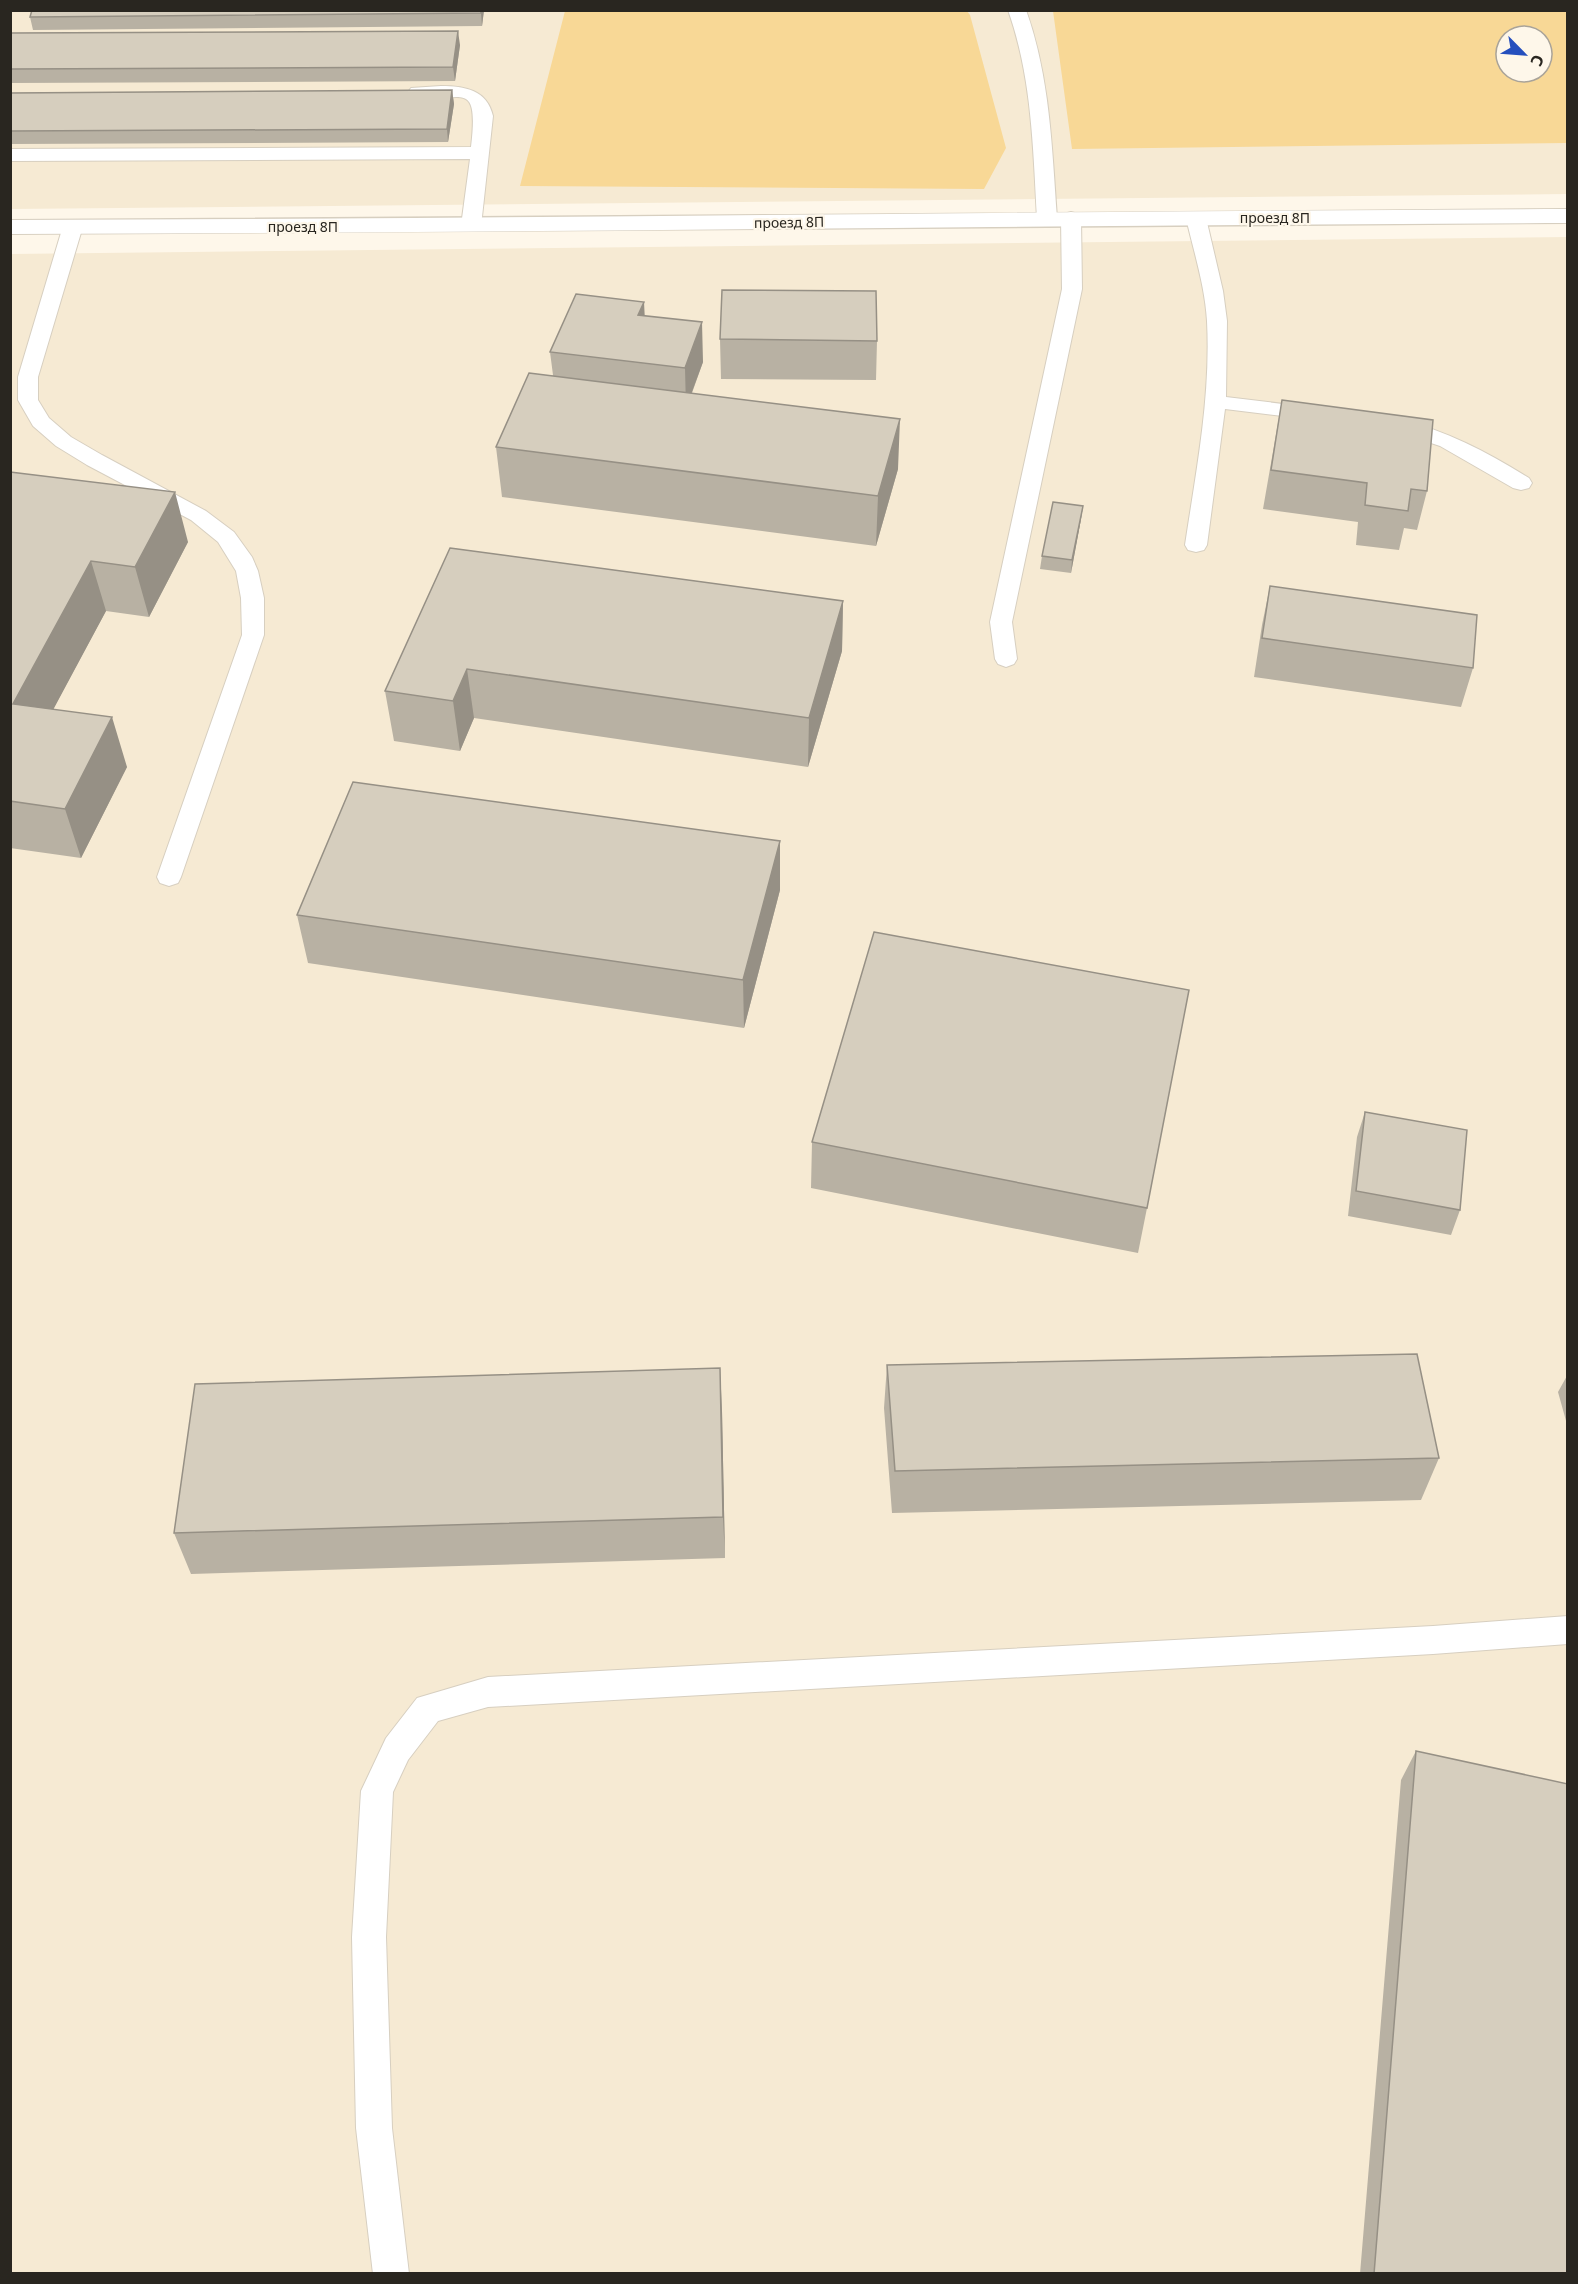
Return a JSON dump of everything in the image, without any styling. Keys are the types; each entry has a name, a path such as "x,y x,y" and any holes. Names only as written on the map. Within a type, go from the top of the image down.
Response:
{"street":[{"name":"проезд 8П","path":"10,227 471,226 1047,218 1568,216"}],"lane":[{"path":"1017,10 1022,22 1035,83 1047,218"},
{"path":"394,92 454,92 470,95 480,102 484,116 471,226"},
{"path":"10,155 479,153"},
{"path":"1196,218 1213,291 1217,321 1216,402 1196,545"},
{"path":"1006,659 1001,622 1024,503 1072,290 1071,219"},
{"path":"74,226 28,377 28,400 40,421 67,443 179,504 205,520 228,539 244,563 254,605 253,635 169,877"},
{"path":"1216,402 1340,417"},
{"path":"1374,422 1397,424 1439,436 1466,448 1521,483"},
{"path":"392,2274 374,2128 369,1937 377,1791 397,1749 428,1709 489,1692 1433,1640 1568,1630"}],"shaded area":[{"path":"10,11 1567,11 1567,194 11,209"},
{"path":"565,11 967,11 1006,148 984,189 520,186"},
{"path":"1053,11 1567,11 1567,143 1072,149"},
{"path":"1567,237 1567,2273 11,2273 10,254"}],"building":[{"path":"32,10 481,10 481,13 30,17"},
{"path":"458,31 453,67 10,69 10,33"},
{"path":"452,90 447,129 10,131 10,93"},
{"path":"722,290 876,291 877,341 720,339"},
{"path":"576,294 644,302 638,315 702,322 685,368 550,352"},
{"path":"529,373 900,419 878,496 496,447"},
{"path":"1282,400 1433,420 1427,491 1411,489 1408,511 1365,505 1367,483 1271,470"},
{"path":"10,472 175,492 135,567 91,561 13,704 112,717 65,809 10,801"},
{"path":"1053,502 1083,506 1072,560 1042,556"},
{"path":"450,548 843,601 809,718 467,669 453,701 385,691"},
{"path":"1270,586 1477,615 1473,668 1262,638"},
{"path":"353,782 780,841 743,980 297,915"},
{"path":"874,932 1189,990 1147,1208 812,1142"},
{"path":"1365,1112 1467,1130 1460,1210 1356,1191"},
{"path":"1417,1354 1439,1458 895,1471 887,1365"},
{"path":"720,1368 723,1517 174,1533 195,1384"},
{"path":"1416,1751 1568,1784 1568,2274 1374,2274"}]}
